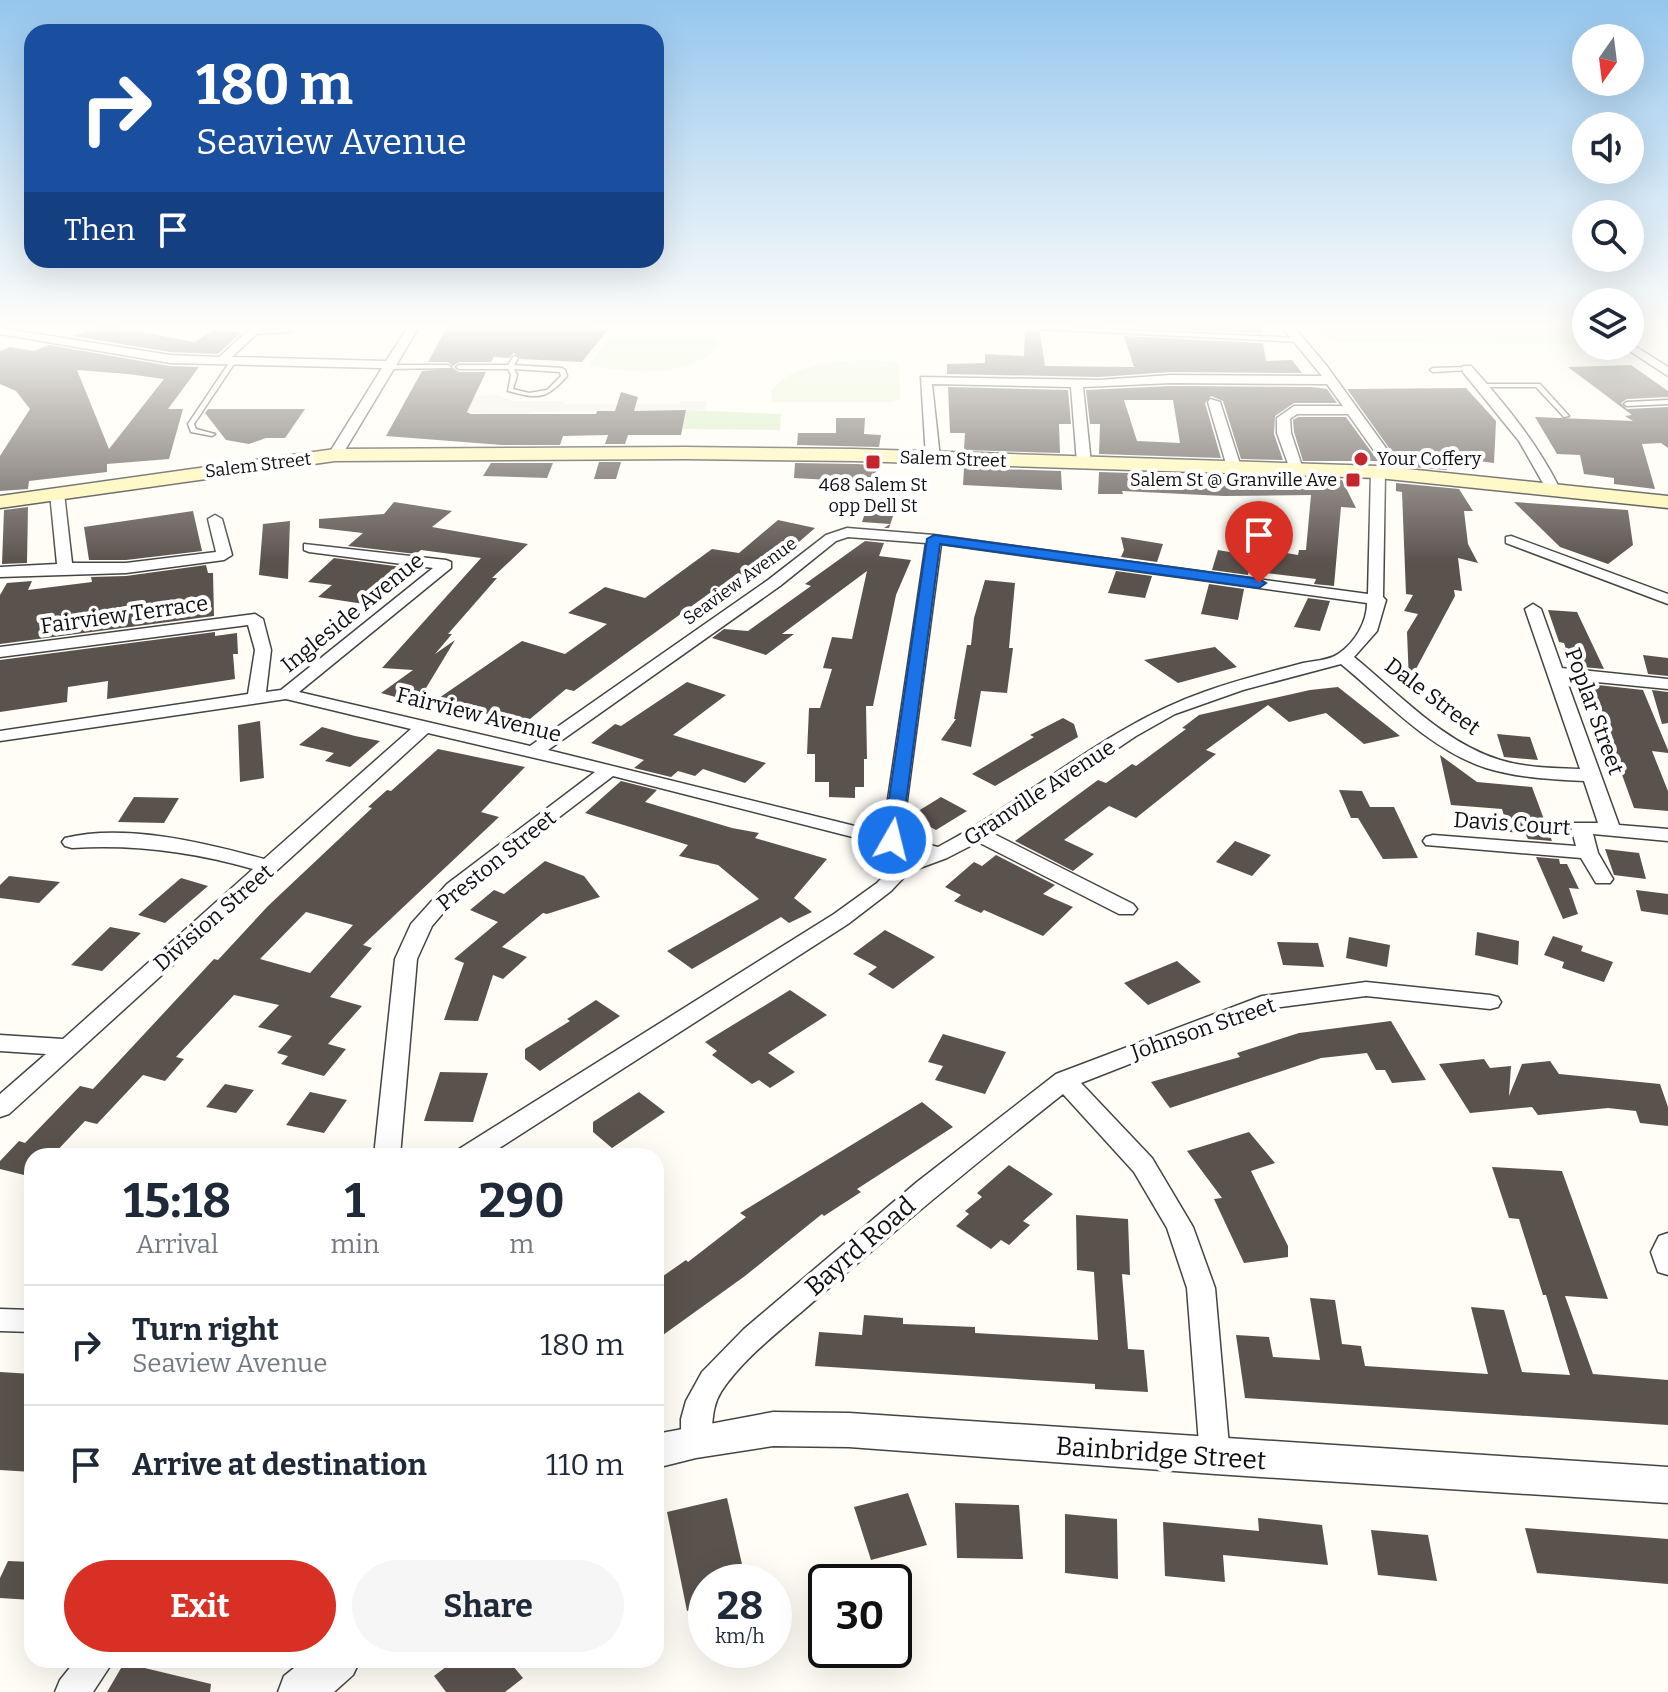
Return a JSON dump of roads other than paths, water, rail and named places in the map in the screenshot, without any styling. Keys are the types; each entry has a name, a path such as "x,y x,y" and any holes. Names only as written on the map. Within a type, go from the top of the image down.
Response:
{"main road":[{"name":"Salem Street","path":"0,502 335,455 781,453 1387,472 1668,502"}],"street":[{"path":"335,455 364,406"},
{"path":"928,406 933,458"},
{"path":"1079,406 1084,463"},
{"path":"1215,406 1234,467"},
{"path":"1344,658 1369,631 1378,600 1387,472 1349,406"},
{"path":"1500,406 1518,425 1541,461 1553,489"},
{"path":"1296,469 1284,433 1283,418 1294,410 1352,410"},
{"path":"57,493 65,568"},
{"path":"0,572 126,568 224,555 215,519"},
{"name":"Seaview Avenue","path":"533,752 774,583 831,538 847,532 934,539 1378,600"},
{"path":"902,868 892,840 934,539"},
{"path":"1511,540 1668,599"},
{"name":"Ingleside Avenue","path":"286,694 446,565 309,547"},
{"name":"Poplar Street","path":"1533,609 1610,828"},
{"name":"Fairview Terrace","path":"0,652 255,619 263,650 256,697"},
{"name":"Dale Street","path":"1344,658 1449,741 1477,758 1517,769 1593,776"},
{"name":"Granville Avenue","path":"481,1148 841,919 884,887 902,868 940,854 978,834 1130,732 1169,710 1237,686 1344,658"},
{"path":"1556,673 1668,684"},
{"name":"Fairview Avenue","path":"0,736 286,694 697,790 940,854"},
{"name":"Division Street","path":"0,1108 425,726"},
{"name":"Preston Street","path":"388,1148 403,973 414,936 454,888 608,771"},
{"path":"1603,879 1588,853 1581,827 1668,835"},
{"path":"978,834 1126,909"},
{"path":"72,842 137,839 171,843 203,848 269,867"},
{"name":"Davis Court","path":"1433,841 1588,853"},
{"name":"Johnson Street","path":"1064,1080 1270,1001 1366,989 1490,1002"},
{"path":"0,1043 70,1047"},
{"path":"1064,1080 1143,1165 1180,1227 1201,1288 1215,1457"},
{"name":"Bayrd Road","path":"696,1441 696,1419 712,1381 754,1337 926,1189 1064,1080"},
{"path":"1668,1243 1664,1252 1668,1264"},
{"path":"0,1320 24,1321"},
{"name":"Bainbridge Street","path":"664,1449 773,1429 849,1430 1215,1457 1668,1485"},
{"path":"72,1692 91,1668"},
{"path":"300,1692 328,1668"}],"lane":[{"path":"201,406 191,424 193,431 212,434"},
{"path":"1557,406 1566,416"}],"place":[{"name":"Your Coffery","path":"1361,459"},
{"name":"468 Salem St opp Dell St","path":"873,462"},
{"name":"Salem St @ Granville Ave","path":"1353,480"}]}
